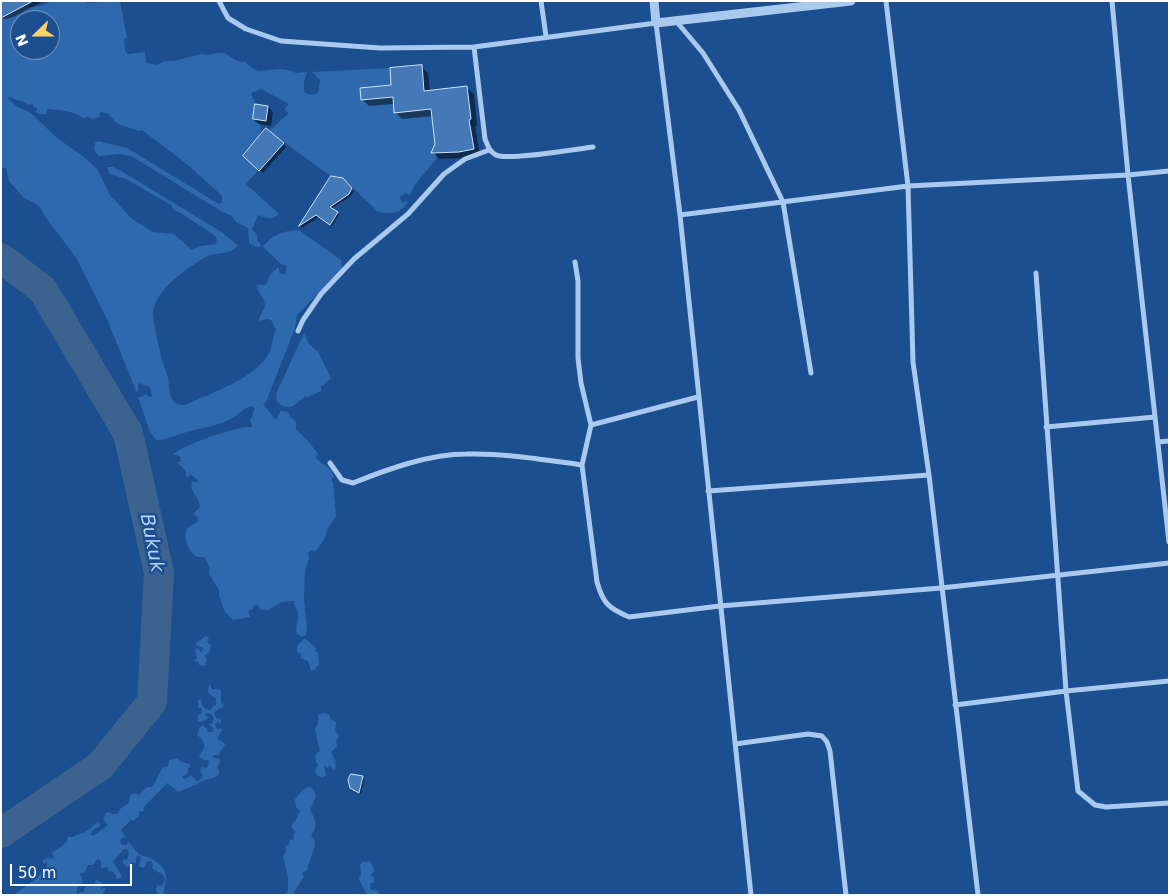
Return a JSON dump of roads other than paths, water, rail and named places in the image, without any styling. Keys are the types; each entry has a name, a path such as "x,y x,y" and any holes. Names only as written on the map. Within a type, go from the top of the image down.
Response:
{"street":[{"path":"219,1 228,18 246,29 281,41 380,48 474,47 676,20 849,1"},
{"path":"542,1 546,36"},
{"path":"654,1 680,215 751,895"},
{"path":"886,1 908,186 913,362 929,475 978,895"},
{"path":"1112,1 1128,175 1169,542"},
{"path":"676,20 703,53 739,110 783,202 811,372"},
{"path":"474,47 485,139 489,150 498,156 512,157 593,147"},
{"path":"298,331 303,320 321,294 354,258 408,214 444,174 465,159 489,150"},
{"path":"680,215 908,186 1128,175 1169,171"},
{"path":"575,262 578,281 578,358 592,425 582,465 597,582 602,600 619,613 629,617 720,606 941,588 1169,563"},
{"path":"1036,273 1066,691 1078,791 1095,805 1106,807 1169,804"},
{"path":"592,425 698,397"},
{"path":"1046,427 1155,418"},
{"path":"1158,442 1169,441"},
{"path":"330,463 342,480 353,483 428,459 467,454 537,459 582,465"},
{"path":"708,491 929,475"},
{"path":"955,705 1066,691 1169,681"},
{"path":"735,744 808,734 822,736 827,742 830,751 846,895"}],"waterway":[{"name":"Bukuk","path":"1,258 43,290 128,433 159,573 152,702 100,766 1,833"}]}
